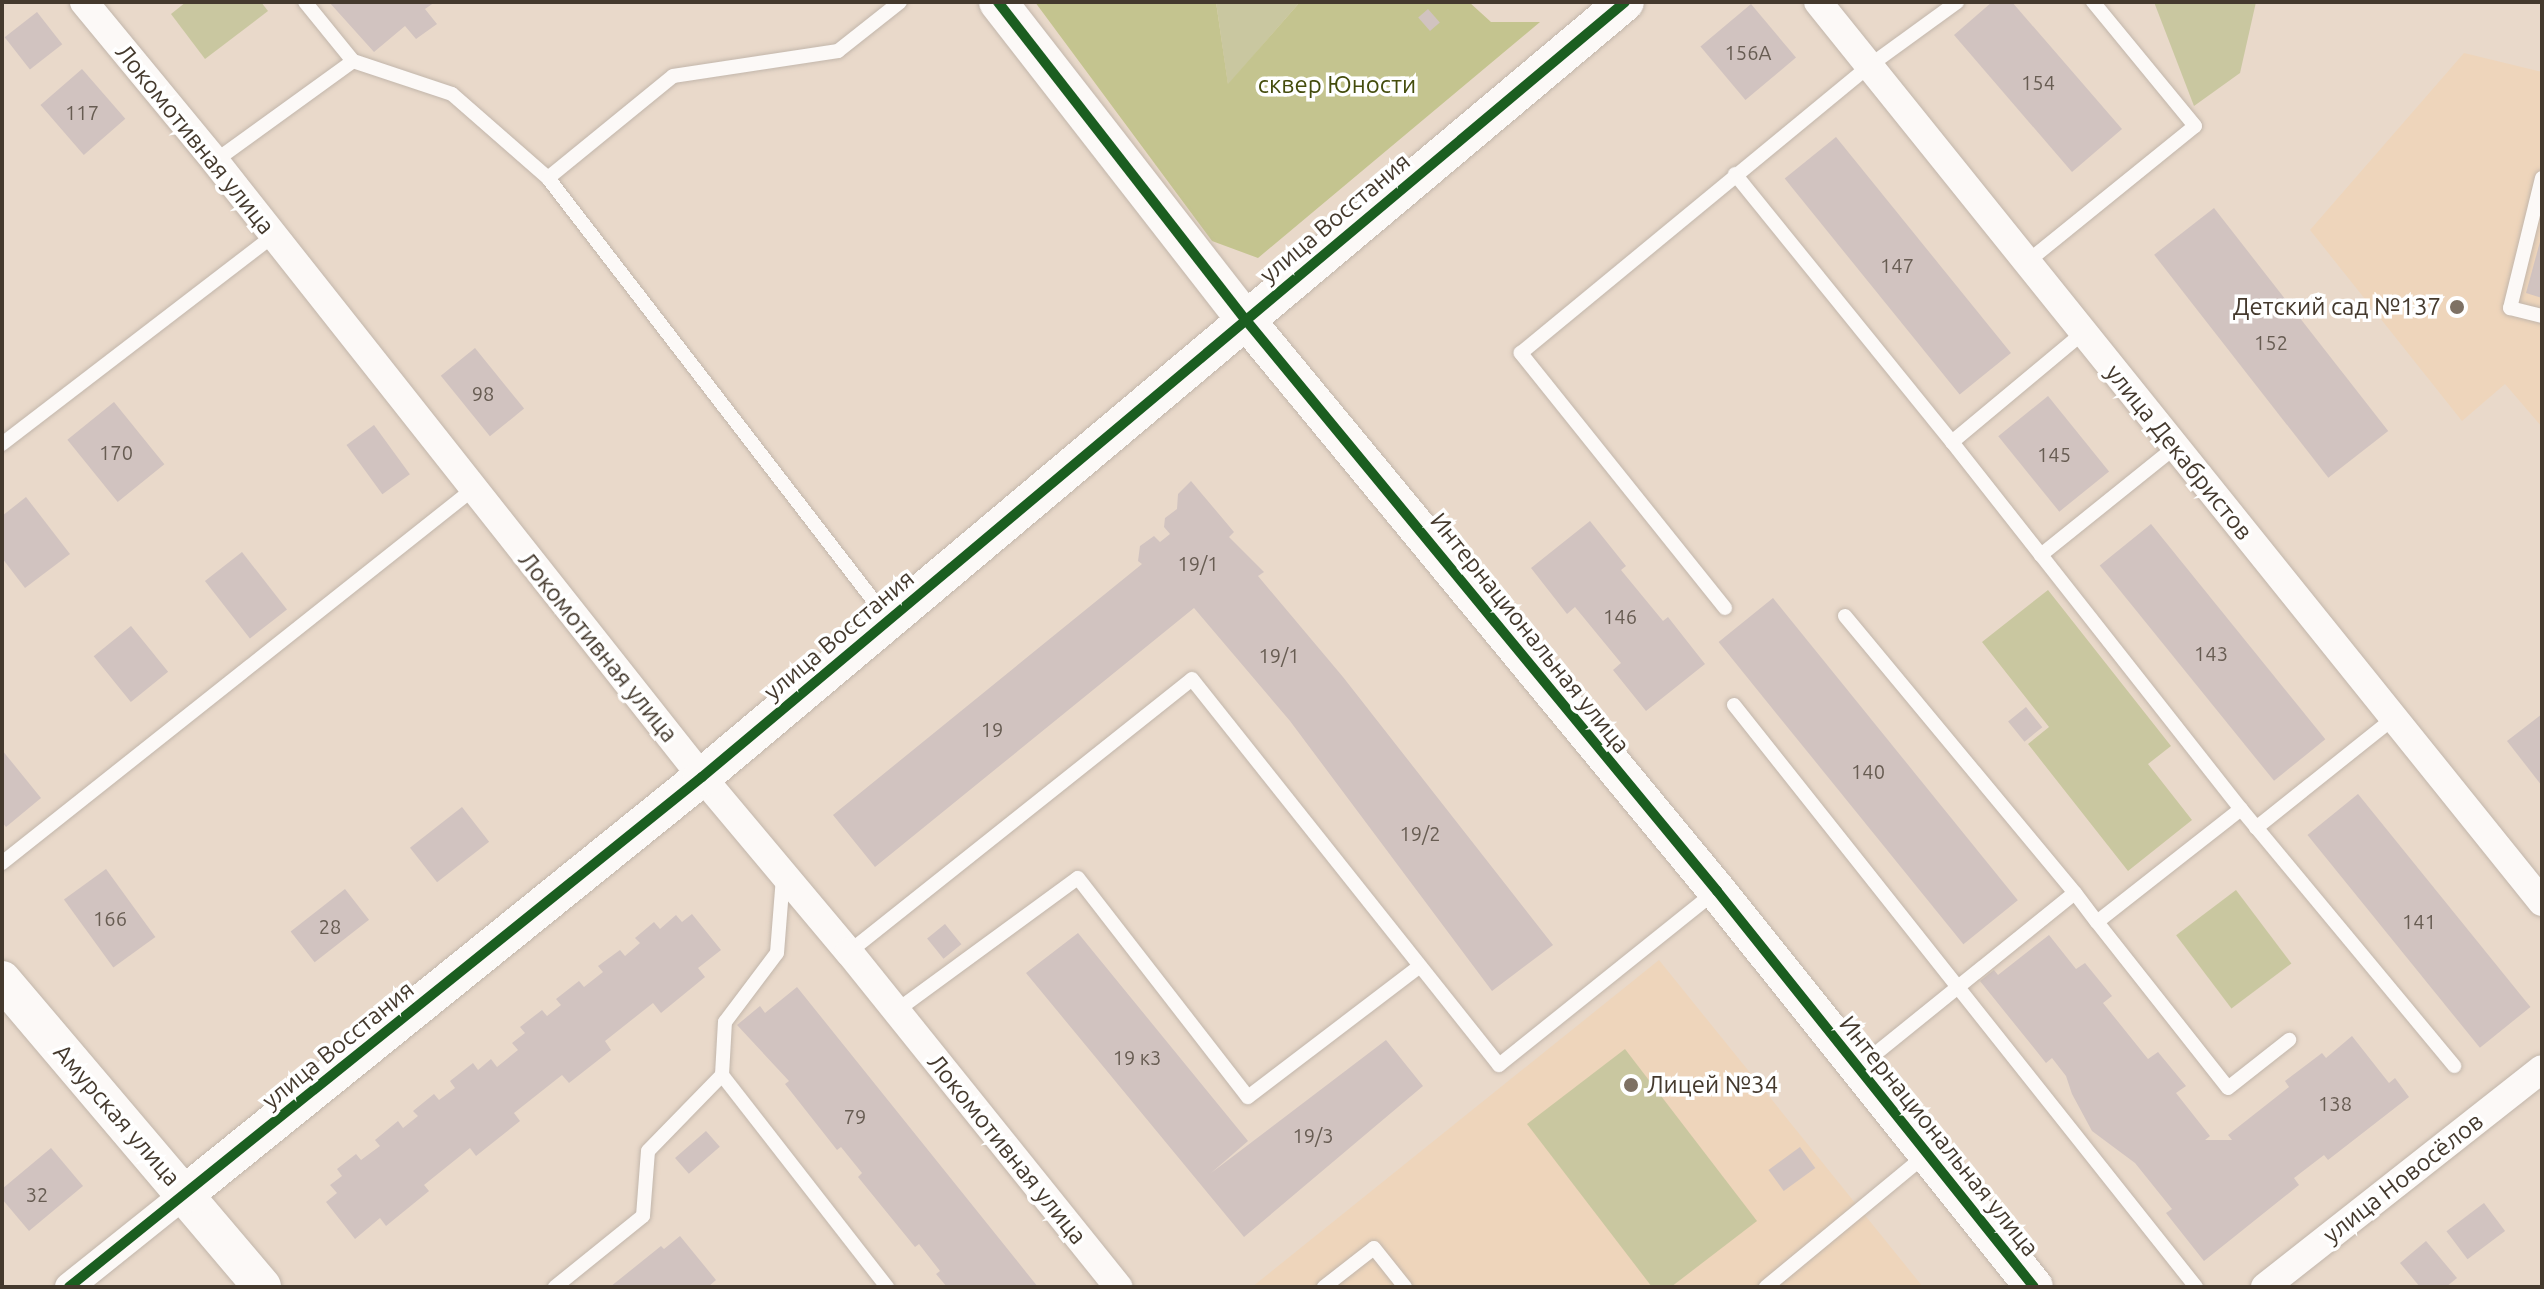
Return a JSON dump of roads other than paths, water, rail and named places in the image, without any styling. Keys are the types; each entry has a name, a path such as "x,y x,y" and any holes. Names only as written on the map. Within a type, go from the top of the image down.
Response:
{"street":[{"name":"Локомотивная улица","path":"84,2 215,161 472,490 702,777 849,952 1118,1287"},
{"name":"Интернациональная улица","path":"998,2 1245,319 1717,891 2034,1287"},
{"name":"улица Восстания","path":"69,1287 702,777 1625,2"},
{"name":"улица Декабристов","path":"1818,2 2542,902"},
{"name":"Амурская улица","path":"2,980 262,1287"},
{"name":"улица Новосёлов","path":"2265,1287 2542,1069"}],"lane":[{"path":"305,2 353,61 452,94 548,178 888,619"},
{"path":"548,178 673,76 838,51 900,2"},
{"path":"1725,608 1521,353 1869,66 1957,2"},
{"path":"2027,262 2195,126 2093,2"},
{"path":"215,161 353,61"},
{"path":"1735,174 1952,442 2256,828 2454,1066"},
{"path":"2542,178 2510,308 2542,316"},
{"path":"2,444 273,236"},
{"path":"1952,442 2084,332"},
{"path":"2041,555 2174,448"},
{"path":"2,863 472,490"},
{"path":"1845,616 2075,893 2228,1088 2289,1040"},
{"path":"849,952 1192,679 1499,1065 1717,891"},
{"path":"1734,705 2196,1287"},
{"path":"2256,828 2394,718"},
{"path":"2097,922 2241,809"},
{"path":"555,1287 643,1216 648,1151 722,1075 725,1022 777,953 783,876"},
{"path":"896,1011 1078,878 1248,1097 1420,966"},
{"path":"1858,1067 2075,893"},
{"path":"722,1075 887,1287"},
{"path":"1766,1287 1928,1154"},
{"path":"1324,1287 1374,1248 1405,1287"}],"place":[{"name":"Детский сад №137","path":"2457,307"},
{"name":"Лицей №34","path":"1631,1085"}],"park label":[{"name":"сквер Юности","path":"1337,85"}]}
